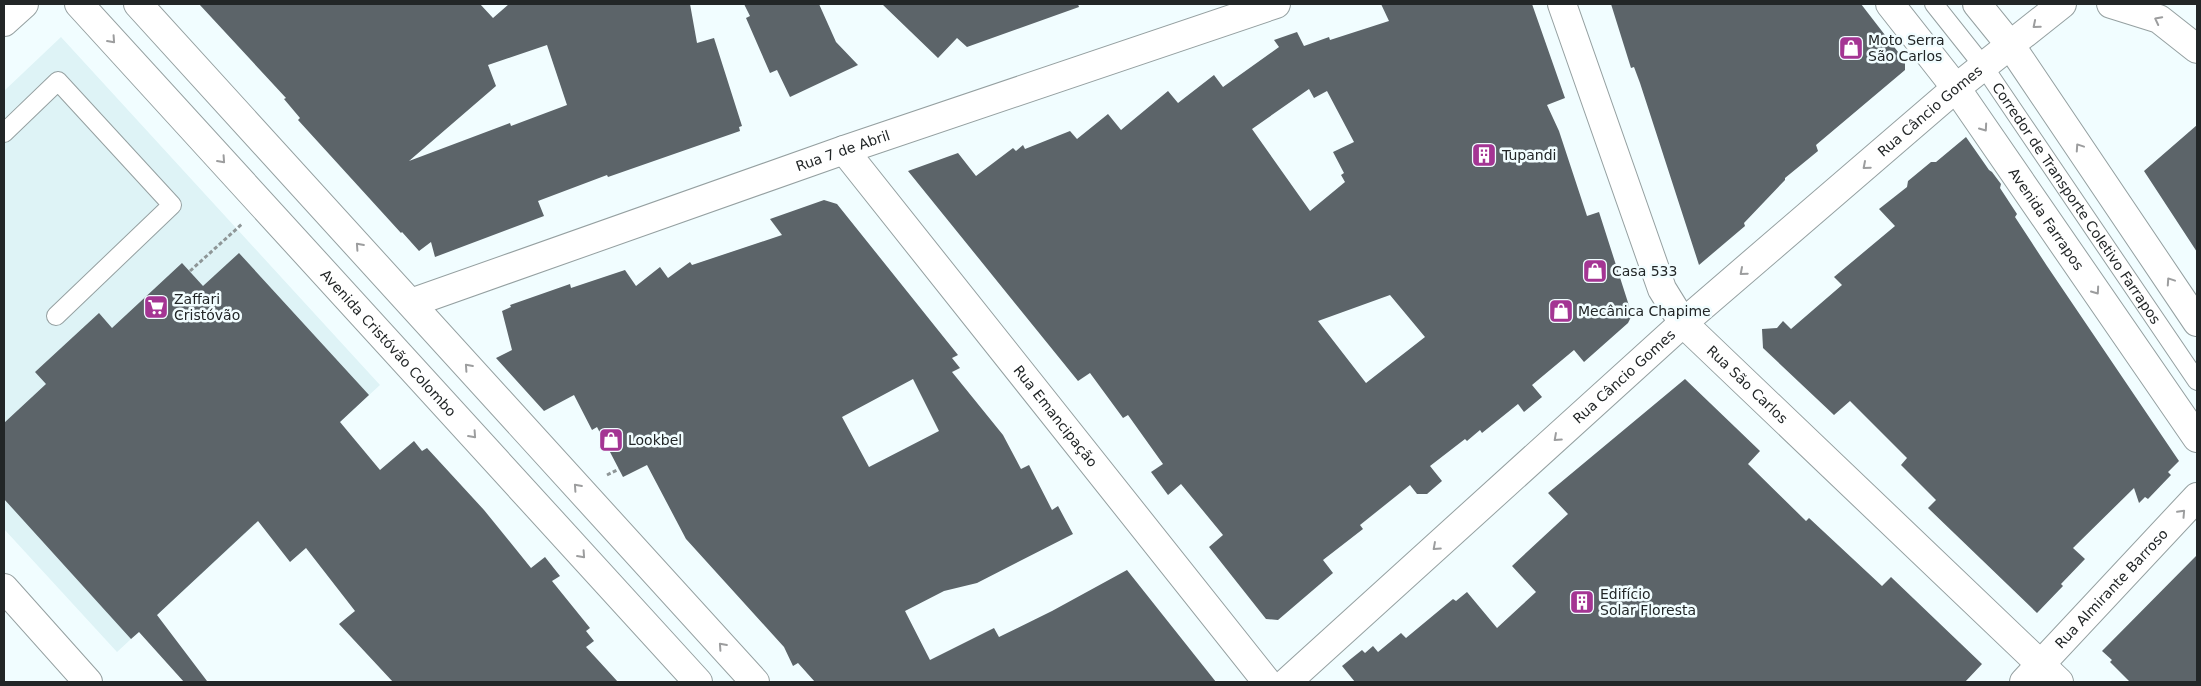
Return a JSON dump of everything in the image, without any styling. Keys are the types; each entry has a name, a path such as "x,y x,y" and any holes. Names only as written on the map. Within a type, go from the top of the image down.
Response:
{"street":[{"path":"4,22 24,4"},
{"name":"Avenida Cristóvão Colombo","path":"80,4 698,682"},
{"path":"138,4 754,682"},
{"name":"Rua 7 de Abril","path":"411,303 844,150 1276,4"},
{"name":"Rua São Carlos","path":"1562,4 1662,289 1683,323 2042,676"},
{"name":"Avenida Farrapos","path":"1890,4 1956,88 2197,438"},
{"path":"1977,4 2011,46 2197,322"},
{"name":"Rua Câncio Gomes","path":"1287,682 1683,323 1956,88 2062,4"},
{"path":"2111,4 2159,19 2197,48"},
{"name":"Rua Emancipação","path":"844,150 1268,682"},
{"name":"Rua Almirante Barroso","path":"2042,676 2197,497"},
{"path":"4,588 88,682"}],"lane":[{"name":"Corredor de Transporte Coletivo Farrapos","path":"1934,4 1984,67 2197,381"},
{"path":"4,133 58,81 172,205 56,316"}],"path":[{"path":"190,272 263,205"}],"shaded area":[{"name":"Zaffari Cristóvão","path":"61,37 380,385 330,431 342,444 117,652 4,529 4,91"}],"building":[{"path":"199,4 480,4 493,18 509,4 690,4 697,43 714,38 742,126 739,127 740,131 608,177 607,175 538,201 544,216 435,257 431,242 419,251 401,233 298,120 300,118 284,99 286,98","holes":["547,45 567,105 511,126 510,123 409,161 496,86 488,65"]},
{"path":"744,4 819,4 836,42 858,65 790,97 777,70 770,73 746,18 750,16"},
{"path":"882,4 1078,4 1079,7 967,47 957,38 938,58"},
{"path":"1381,4 1532,4 1565,98 1547,105 1559,131 1587,216 1599,212 1632,315 1628,323 1584,362 1574,350 1532,385 1542,397 1524,412 1518,404 1482,433 1480,430 1467,441 1465,439 1430,466 1442,481 1427,494 1417,494 1410,485 1360,525 1363,529 1323,560 1333,573 1278,620 1266,619 1209,547 1223,535 1181,484 1168,495 1151,472 1163,464 1128,415 1123,418 1090,373 1078,381 908,171 958,153 976,176 1013,148 1016,151 1023,145 1025,149 1070,131 1077,139 1108,114 1121,130 1168,91 1178,103 1214,75 1223,87 1279,47 1274,40 1297,32 1304,46 1329,37 1330,40 1389,21","holes":["1309,89 1314,98 1327,91 1354,142 1333,152 1344,173 1341,175 1345,182 1310,211 1252,129","1390,295 1425,337 1366,383 1318,321"]},
{"path":"1611,4 1861,4 1905,61 1905,70 1816,145 1818,151 1785,178 1744,223 1745,226 1699,265 1640,83 1634,67 1631,68"},
{"path":"2197,125 2197,252 2144,171"},
{"path":"1966,137 2001,184 2000,188 2017,214 2015,217 2179,461 2168,472 2171,475 2148,499 2145,497 2139,503 2134,488 2073,548 2085,559 2037,613 1928,508 1936,500 1901,465 1907,458 1850,401 1834,415 1763,348 1762,329 1777,328 1783,321 1791,329 1842,285 1834,277 1895,226 1879,209 1907,187 1908,181 1931,162 1936,162"},
{"path":"824,200 837,204 958,355 952,358 960,368 952,372 1003,435 1021,469 1029,465 1052,510 1058,506 1073,534 977,583 944,591 905,611 930,660 994,628 999,637 1052,611 1127,570 1216,682 815,682 798,663 793,666 784,647 686,539 647,465 623,477 597,427 592,430 574,395 544,411 496,358 512,350 502,311 511,307 510,305 570,284 571,288 625,270 636,286 660,267 668,278 690,262 692,265 782,235 770,219","holes":["913,379 939,431 869,467 842,417"]},
{"path":"239,253 369,395 340,422 380,470 414,441 422,451 427,448 484,510 531,568 545,557 560,576 552,581 590,628 586,631 594,641 586,647 618,682 393,682 339,624 355,611 306,548 290,562 258,521 157,615 207,681 184,682 139,632 131,639 4,499 4,423 46,384 35,372 99,313 112,328 182,263 203,286"},
{"path":"1685,379 1760,451 1748,464 1806,521 1809,518 1882,586 1891,577 1982,664 1965,682 1355,682 1342,666 1362,650 1365,653 1373,646 1378,652 1401,633 1406,638 1453,599 1456,601 1467,592 1497,628 1536,592 1512,566 1568,514 1548,493"},
{"path":"2197,555 2197,682 2130,682 2102,651"}],"place":[{"name":"Moto Serra São Carlos","path":"1851,48"},
{"name":"Tupandi","path":"1484,155"},
{"name":"Casa 533","path":"1595,271"},
{"name":"Zaffari Cristóvão","path":"156,307"},
{"name":"Mecânica Chapime","path":"1561,311"},
{"name":"Lookbel","path":"611,440"},
{"name":"Edifício Solar Floresta","path":"1582,602"}]}
